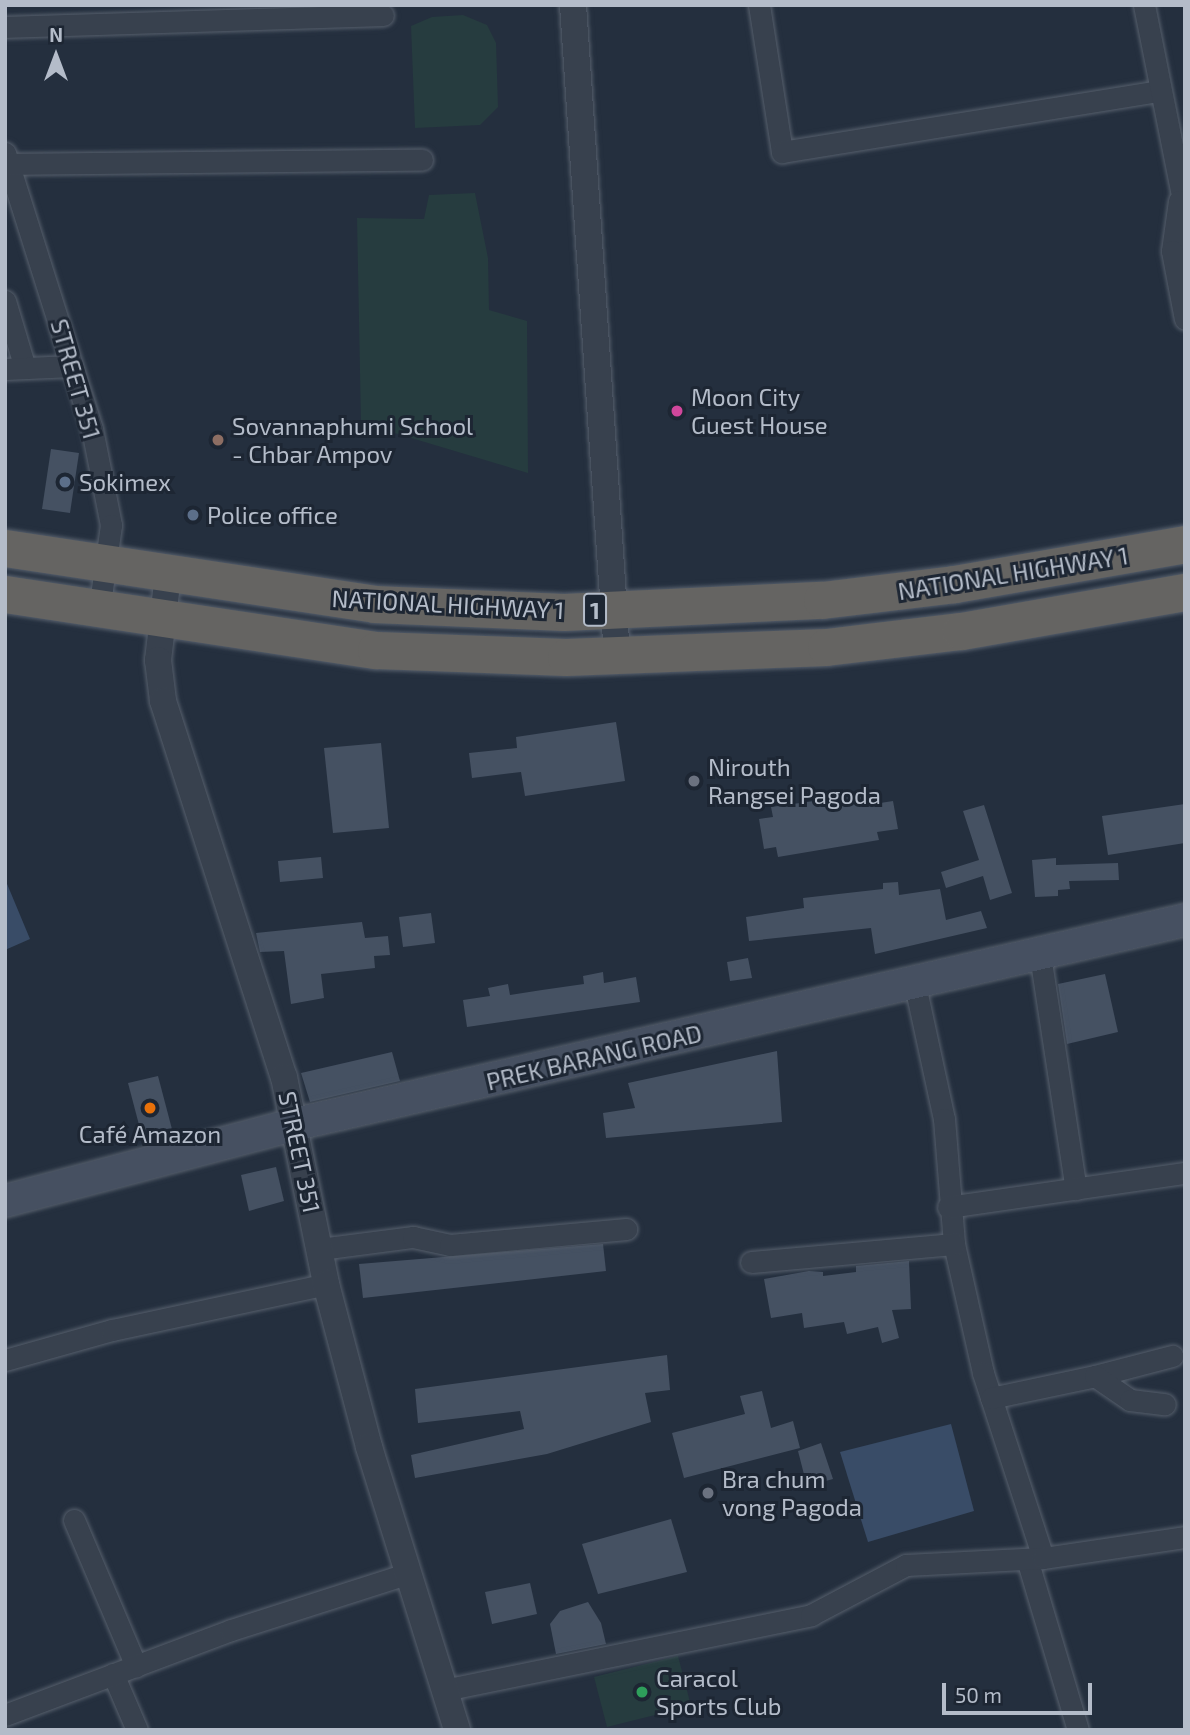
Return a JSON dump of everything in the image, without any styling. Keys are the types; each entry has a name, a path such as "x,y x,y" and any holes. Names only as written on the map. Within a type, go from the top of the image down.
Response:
{"highway":[{"name":"NATIONAL HIGHWAY 1","path":"5,548 168,575 374,604 465,610 615,609 822,600 954,584 1185,544"},
{"path":"954,584 961,631"},
{"name":"NATIONAL HIGHWAY 1","path":"5,594 161,620 376,650 468,656 617,656 812,648 961,631 1185,592"}],"main road":[{"name":"PREK BARANG ROAD","path":"5,1201 296,1124 915,985 1185,920"}],"street":[{"path":"573,5 617,656"},
{"path":"759,5 782,152 1159,91"},
{"path":"1144,5 1182,206 1172,251 1185,319"},
{"path":"5,27 383,16"},
{"path":"7,159 422,160"},
{"name":"STREET 351","path":"7,159 92,429 111,525 99,610"},
{"path":"5,301 15,368 72,366"},
{"name":"STREET 351","path":"168,575 158,660 163,701 296,1124 326,1284 406,1574 457,1730"},
{"path":"1040,955 1076,1189"},
{"path":"915,985 944,1119 948,1207 954,1244 991,1398 1078,1730"},
{"path":"948,1207 1185,1173"},
{"path":"320,1249 413,1237 450,1245 626,1229"},
{"path":"751,1262 954,1244"},
{"path":"5,1360 112,1330 326,1284"},
{"path":"991,1398 1172,1356"},
{"path":"1095,1376 1130,1400 1165,1404"},
{"path":"74,1520 136,1666"},
{"path":"444,1690 811,1615 906,1564 1035,1558 1185,1537"},
{"path":"5,1716 113,1674 406,1574"},
{"path":"113,1674 137,1730"}],"green space":[{"path":"463,15 487,25 496,43 498,107 480,125 415,128 411,26 432,17"},
{"path":"475,193 488,258 489,310 527,321 528,473 361,423 357,218 424,219 429,195"},
{"name":"Caracol Sports Club","path":"678,1656 691,1706 607,1727 594,1677"}],"water":[{"path":"5,879 30,939 5,950"},
{"path":"951,1424 974,1511 868,1542 840,1452"}],"building":[{"path":"51,449 79,453 70,513 42,509"},
{"path":"616,722 625,781 525,796 521,772 472,778 469,753 517,748 516,737"},
{"path":"381,743 389,828 333,833 324,748"},
{"path":"872,793 874,804 893,801 898,829 877,832 879,840 778,857 776,847 764,849 759,819 773,817 771,807"},
{"path":"1185,804 1185,843 1108,855 1102,816"},
{"path":"984,805 1012,893 990,900 983,876 946,888 941,872 979,860 963,811"},
{"path":"321,857 323,878 280,882 278,861"},
{"path":"1056,858 1056,865 1118,863 1119,880 1069,881 1070,889 1058,890 1058,896 1035,897 1032,860"},
{"path":"898,882 899,895 940,889 946,920 981,911 987,928 875,954 871,928 749,941 746,917 804,908 803,898 883,889 883,883"},
{"path":"431,913 435,943 403,947 399,917"},
{"path":"362,922 365,938 388,936 390,955 374,956 375,968 321,974 324,998 291,1004 284,951 260,952 256,933"},
{"path":"748,958 752,978 730,981 727,962"},
{"path":"603,972 604,983 636,977 640,1002 467,1027 463,1000 490,996 488,988 508,984 510,995 584,984 583,976"},
{"path":"1105,974 1118,1032 1067,1044 1058,984"},
{"path":"777,1051 782,1122 606,1138 603,1113 635,1108 628,1083"},
{"path":"392,1052 400,1081 310,1102 301,1073"},
{"name":"Café Amazon","path":"158,1076 173,1133 143,1140 128,1083"},
{"path":"276,1167 284,1201 249,1211 241,1175"},
{"path":"603,1244 606,1271 363,1298 359,1264"},
{"path":"909,1261 911,1309 892,1310 899,1338 882,1343 878,1327 847,1334 844,1322 804,1328 802,1313 771,1318 764,1279 809,1271 823,1272 823,1276 856,1272 856,1266"},
{"path":"667,1355 670,1390 645,1393 651,1422 547,1454 415,1478 411,1455 524,1429 520,1411 418,1423 415,1389"},
{"path":"762,1391 771,1428 793,1421 800,1448 684,1478 672,1433 745,1414 740,1396"},
{"path":"821,1443 833,1479 807,1486 798,1451"},
{"path":"671,1519 687,1572 598,1594 582,1544"},
{"path":"530,1583 537,1614 492,1624 485,1592"},
{"path":"588,1602 601,1623 606,1644 556,1654 550,1624 560,1611"}],"place":[{"name":"Moon City Guest House","path":"677,411"},
{"name":"Sovannaphumi School - Chbar Ampov","path":"218,440"},
{"name":"Sokimex","path":"65,482"},
{"name":"Police office","path":"193,515"},
{"name":"Nirouth Rangsei Pagoda","path":"694,781"},
{"name":"Café Amazon","path":"150,1108"},
{"name":"Bra chum vong Pagoda","path":"708,1493"},
{"name":"Caracol Sports Club","path":"642,1692"}]}
